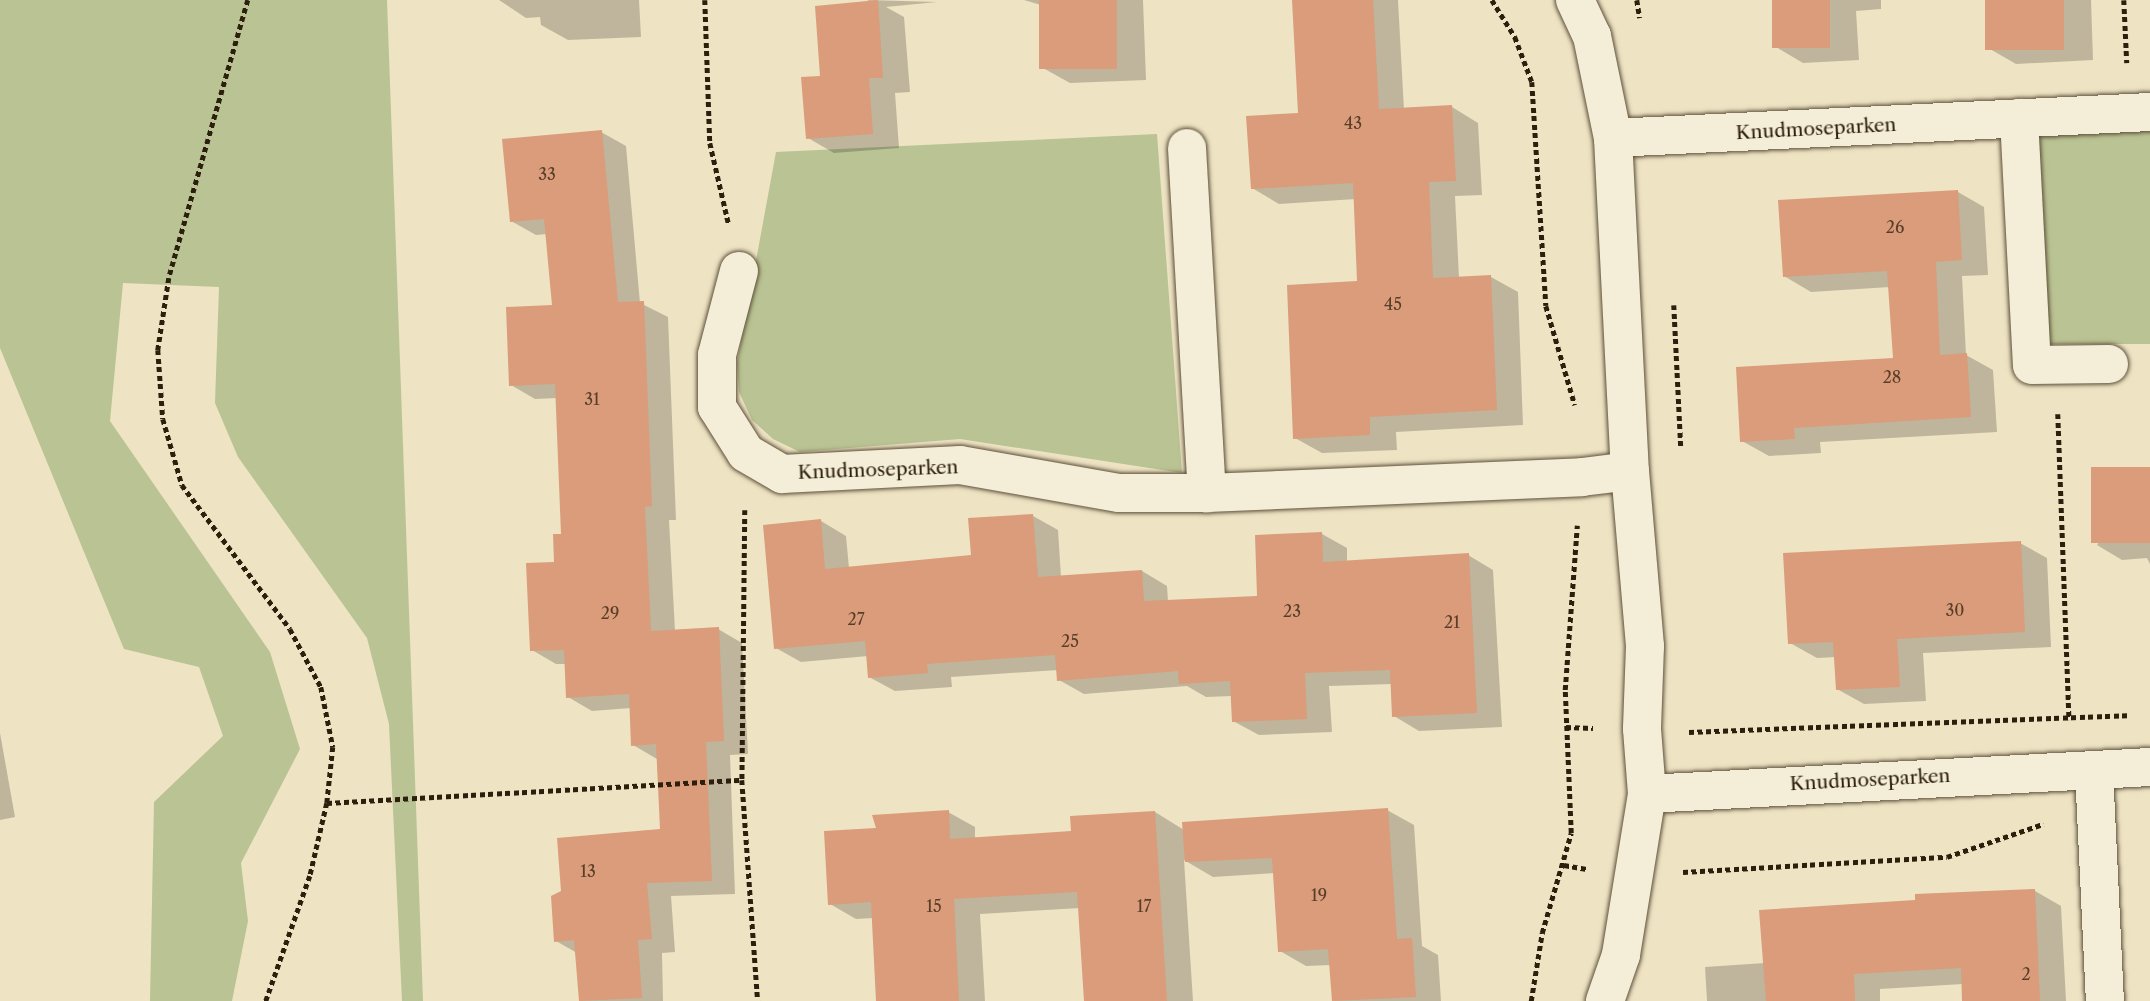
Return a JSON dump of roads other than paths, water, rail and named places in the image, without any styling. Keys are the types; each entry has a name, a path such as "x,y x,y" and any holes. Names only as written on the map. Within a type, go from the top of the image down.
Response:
{"street":[{"path":"1575,0 1592,36 1613,138 1630,471 1645,646 1642,729 1647,794 1621,955 1605,1001"},
{"name":"Knudmoseparken","path":"1613,138 2139,113"},
{"path":"2019,118 2032,365 2109,364"},
{"path":"1187,148 1208,493"},
{"name":"Knudmoseparken","path":"739,271 717,355 717,407 746,453 782,474 960,465 1119,494 1581,478 1630,471"},
{"name":"Knudmoseparken","path":"1647,794 2150,767"},
{"path":"2084,770 2096,820 2105,1001"}]}
